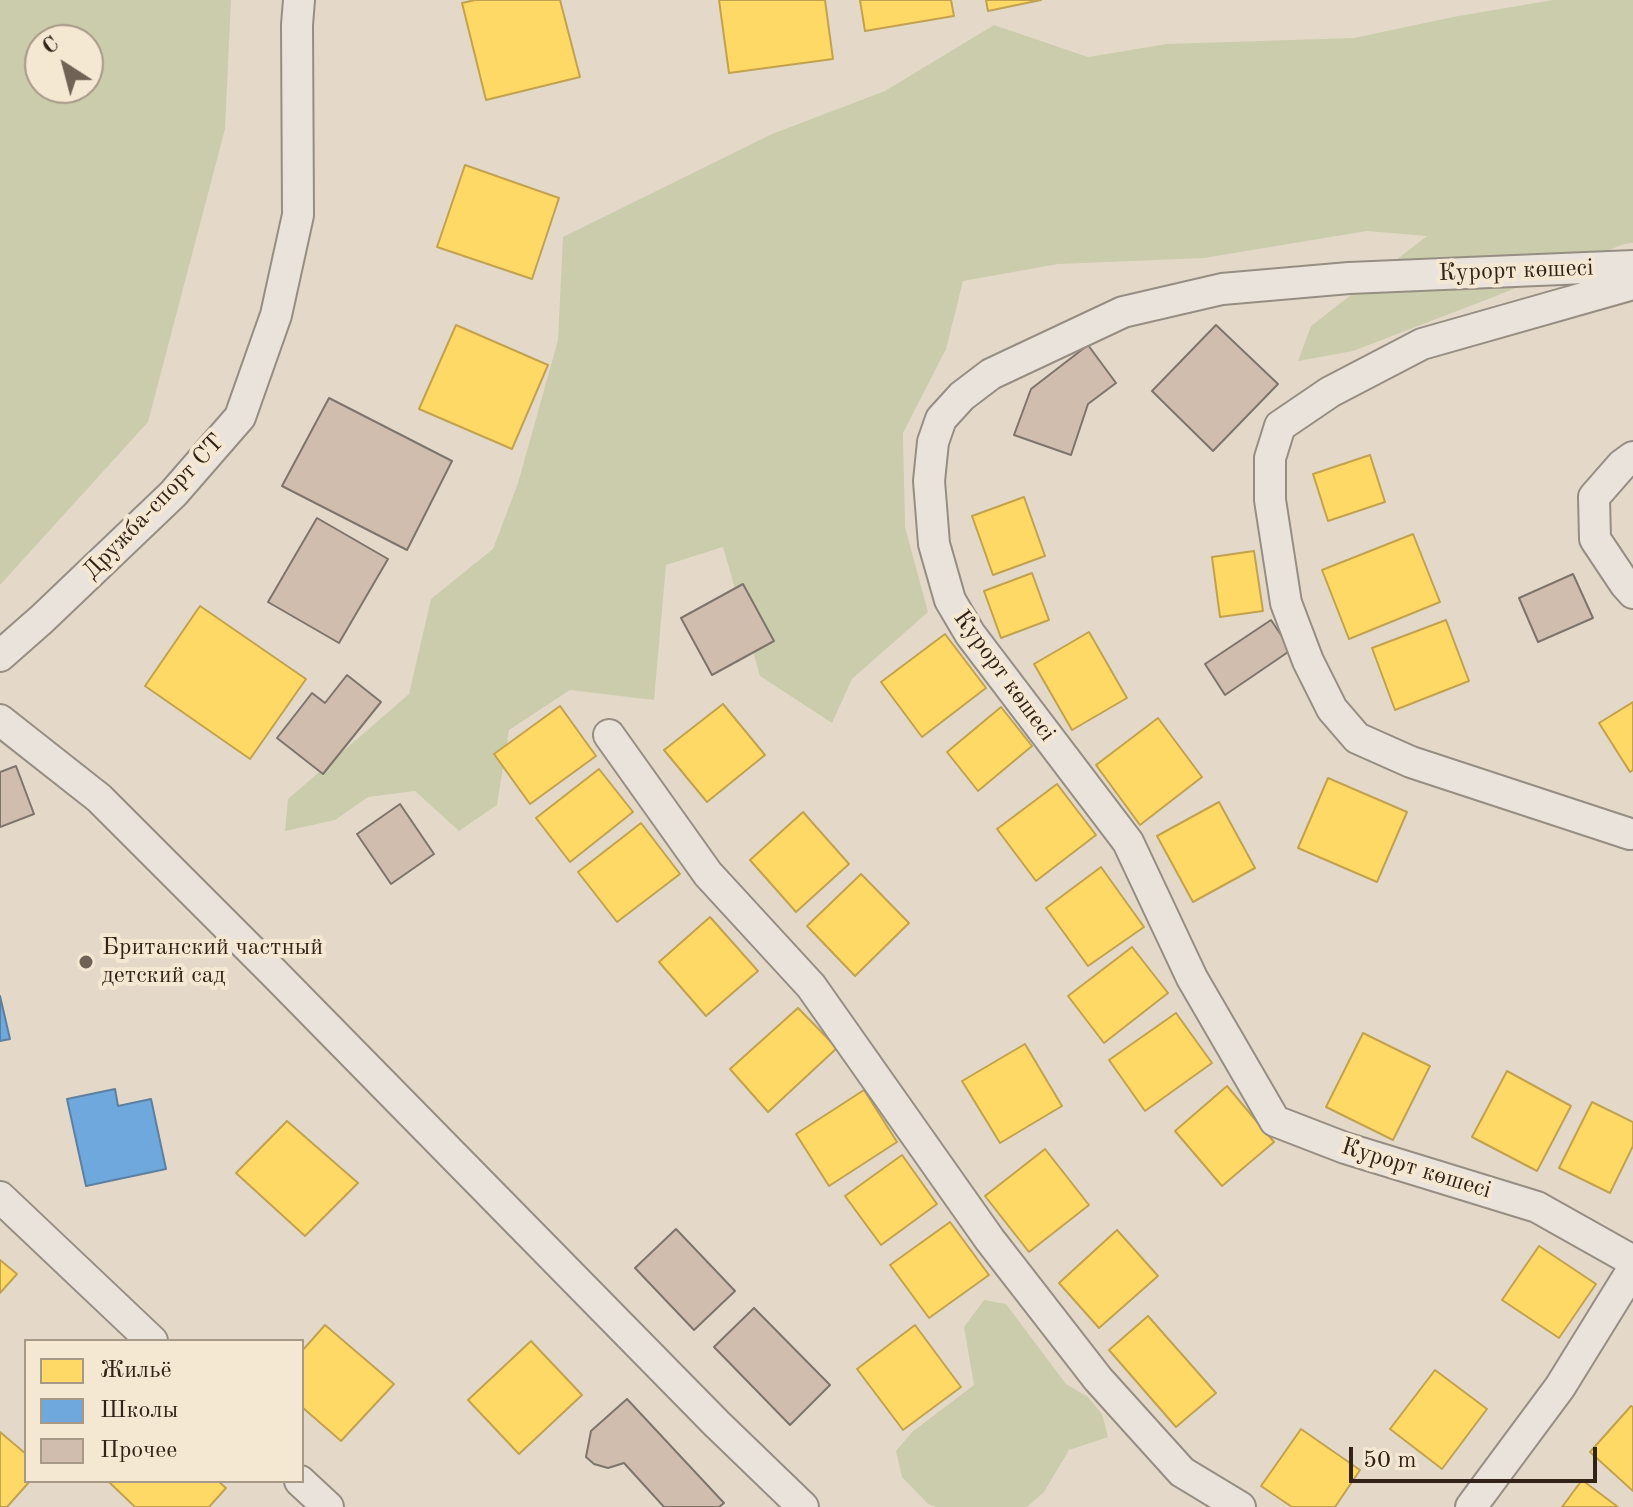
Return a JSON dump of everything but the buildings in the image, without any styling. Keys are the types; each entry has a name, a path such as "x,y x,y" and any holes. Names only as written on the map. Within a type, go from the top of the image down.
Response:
{"street":[{"name":"Дружба-спорт СТ","path":"0,656 173,494 240,417 276,315 298,215 299,0"},
{"name":"Курорт көшесі","path":"1633,266 1317,280 1222,289 1123,312 991,374 962,396 941,419 933,442 929,481 934,544 950,600 970,634 1128,842 1192,978 1275,1121 1345,1148 1537,1207 1633,1261"},
{"path":"1630,834 1411,762 1357,738 1332,709 1308,661 1286,603 1270,500 1270,458 1280,426 1330,392 1422,344 1633,284"},
{"path":"1633,457 1594,497 1595,539 1633,593"},
{"path":"0,720 99,798 717,1424 803,1507"},
{"path":"609,735 708,874 811,986 990,1240 1098,1379 1182,1472 1240,1507"},
{"path":"0,1197 150,1339"},
{"path":"1471,1507 1560,1387 1633,1269"},
{"path":"302,1483 328,1507"}],"green space":[{"path":"0,0 231,0 225,129 148,422 0,585"},
{"path":"1553,0 1633,0 1633,243 1353,351 1298,361 1311,326 1427,236 1367,231 1204,258 1058,264 963,281 946,349 903,433 905,527 928,612 852,679 832,723 760,676 723,547 666,565 654,700 570,690 509,730 497,805 459,831 415,791 368,797 335,820 285,831 288,799 409,694 431,599 493,549 518,483 558,340 563,237 772,134 885,91 994,25 1088,57 1167,44 1354,38"},
{"path":"984,1300 1006,1304 1066,1384 1088,1397 1102,1414 1108,1437 1069,1450 1044,1492 1027,1507 936,1507 928,1504 902,1477 896,1451 912,1432 974,1385 964,1327"}],"place":[{"name":"Британский частный детский сад","path":"86,962"}]}
